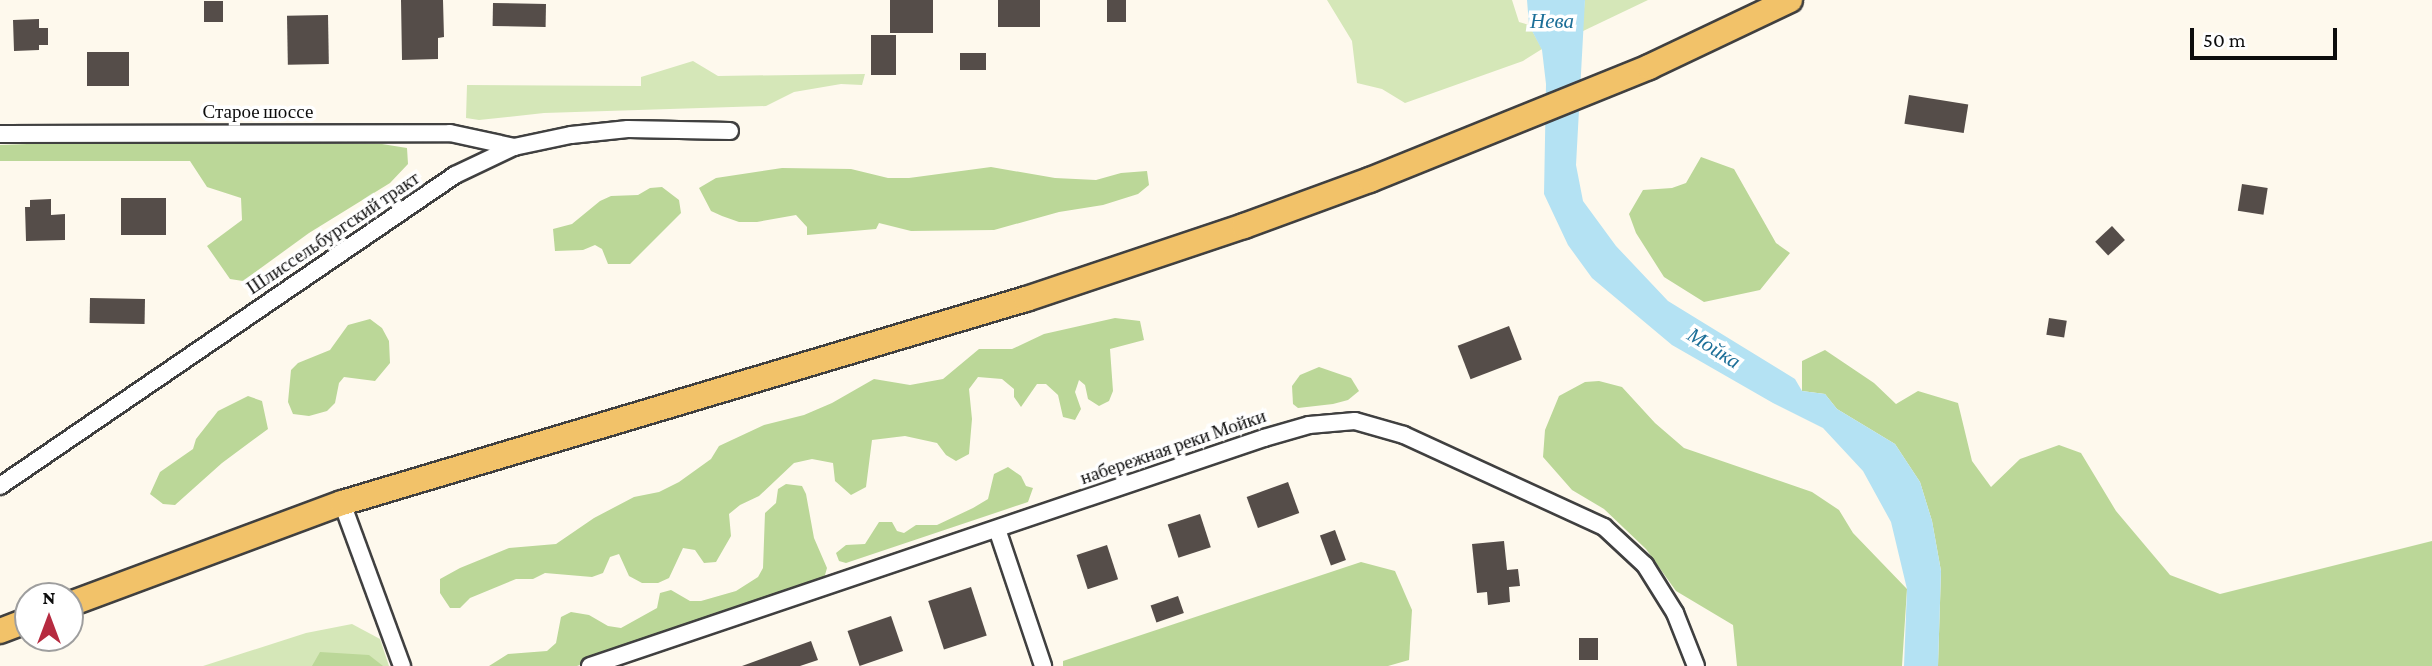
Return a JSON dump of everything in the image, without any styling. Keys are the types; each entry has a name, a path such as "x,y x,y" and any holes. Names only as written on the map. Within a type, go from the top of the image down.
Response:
{"main road":[{"path":"84,599 342,503 1026,299 1244,226 1649,68 1790,0"}],"street":[{"name":"Шлиссельбургский тракт","path":"0,486 455,175 514,147 571,135 628,130 730,131"},
{"name":"Старое шоссе","path":"0,134 450,133 514,147"},
{"name":"набережная реки Мойки","path":"590,666 1264,438 1309,425 1355,421 1404,435 1604,527 1645,565 1675,613 1696,666"},
{"path":"342,503 402,666"},
{"path":"997,529 1043,666"}],"green space":[{"path":"1327,0 1512,0 1519,22 1529,25 1542,49 1523,61 1405,103 1382,89 1357,83 1352,41"},
{"path":"1585,0 1648,0 1581,32"},
{"path":"693,61 718,76 865,74 862,85 841,84 794,92 766,106 544,113 479,120 466,118 467,85 641,86 641,77"},
{"path":"82,142 382,144 407,148 408,164 390,183 309,233 243,281 230,279 207,246 242,220 241,198 207,187 190,161 0,161 0,145"},
{"path":"1701,157 1734,169 1776,243 1790,253 1760,290 1704,302 1664,277 1636,233 1629,214 1643,190 1672,188 1686,183"},
{"path":"991,167 1055,178 1096,180 1121,173 1147,171 1149,185 1138,194 1103,205 1059,212 994,230 911,231 879,223 876,229 807,235 807,227 796,215 757,222 739,222 722,216 711,211 699,188 716,178 782,168 851,169 888,178 909,178"},
{"path":"662,187 679,200 681,213 630,264 608,264 602,249 595,245 583,250 555,251 553,229 572,224 600,201 611,196 638,195 650,188"},
{"path":"1115,318 1140,321 1144,340 1110,349 1113,391 1109,401 1099,406 1088,399 1085,385 1079,380 1075,392 1081,409 1075,420 1063,417 1058,395 1046,384 1037,384 1021,407 1014,397 1014,389 1002,379 978,377 969,389 972,419 969,454 956,461 946,455 937,443 905,436 872,440 866,487 851,495 835,481 833,463 812,459 794,463 759,496 729,514 731,536 716,562 704,563 695,550 683,548 669,578 658,583 642,583 629,576 619,554 610,557 603,573 592,577 545,573 533,579 516,579 470,598 460,608 450,608 440,593 440,579 460,568 509,548 556,544 594,518 634,497 659,492 679,482 711,459 719,446 764,425 804,415 832,403 874,379 910,385 943,379 979,349 1012,349 1044,334"},
{"path":"370,319 382,328 389,341 390,363 375,381 344,377 339,383 335,403 327,411 309,416 293,414 288,402 291,370 298,363 330,350 348,325"},
{"path":"1825,350 1874,383 1896,404 1918,391 1958,403 1972,461 1991,487 2020,459 2059,445 2081,453 2116,511 2170,575 2220,594 2432,541 2432,666 1938,666 1941,571 1932,521 1920,482 1895,444 1837,409 1825,394 1802,391 1802,361"},
{"path":"1319,367 1351,378 1359,391 1348,400 1298,408 1293,404 1292,386 1300,375"},
{"path":"1599,381 1622,387 1655,423 1684,448 1812,492 1839,510 1853,533 1907,589 1902,666 1737,666 1733,625 1676,591 1646,549 1604,509 1572,490 1543,457 1545,430 1559,396 1585,382"},
{"path":"248,396 262,401 268,429 222,463 175,505 163,504 150,494 160,472 193,449 196,439 218,411"},
{"path":"1008,467 1021,476 1026,486 1033,488 1028,502 846,563 839,561 836,553 846,545 865,544 879,522 892,522 897,531 904,533 916,525 937,525 973,508 988,499 994,474"},
{"path":"786,484 802,486 806,494 814,538 827,568 823,582 577,666 489,666 508,654 547,651 556,643 561,617 571,612 589,615 608,626 621,628 657,608 660,593 671,590 690,601 701,601 736,591 758,577 763,568 765,513 776,503 778,489"},
{"path":"1361,562 1395,571 1412,610 1409,660 1388,666 1063,666 1063,661"},
{"path":"352,624 380,639 389,666 203,666 306,633"},
{"path":"320,652 369,655 383,666 312,666"}],"water":[{"path":"1527,0 1585,0 1576,165 1583,201 1616,246 1668,301 1795,379 1802,391 1825,394 1837,409 1895,444 1920,482 1932,521 1941,571 1938,666 1904,666 1907,589 1891,522 1863,471 1823,428 1773,403 1672,345 1592,278 1568,245 1544,194 1546,84 1542,50 1529,25"}],"building":[{"path":"401,0 443,0 444,37 438,38 438,59 402,60"},
{"path":"890,0 933,0 933,33 890,33"},
{"path":"998,0 1040,0 1040,27 998,27"},
{"path":"1107,0 1126,0 1126,22 1107,22"},
{"path":"204,1 223,1 223,22 204,22"},
{"path":"493,3 546,4 546,27 493,26"},
{"path":"328,15 329,64 288,65 287,16"},
{"path":"39,19 39,28 48,28 48,45 39,45 39,50 14,51 13,20"},
{"path":"871,35 896,35 896,75 871,75"},
{"path":"87,52 129,52 129,86 87,86"},
{"path":"960,53 986,53 986,70 960,70"},
{"path":"1909,95 1968,104 1964,133 1904,124"},
{"path":"2242,184 2268,188 2263,215 2238,211"},
{"path":"121,198 166,198 166,235 121,235"},
{"path":"51,199 51,215 65,214 65,240 26,241 25,207 30,207 30,200"},
{"path":"2112,226 2125,240 2108,256 2095,242"},
{"path":"90,298 145,299 145,324 90,323"},
{"path":"2049,318 2067,321 2064,338 2046,335"},
{"path":"1509,326 1522,360 1471,379 1458,346"},
{"path":"1288,482 1299,513 1258,528 1247,497"},
{"path":"1200,514 1211,547 1178,558 1168,525"},
{"path":"1335,530 1346,560 1331,566 1320,535"},
{"path":"1504,541 1507,570 1518,569 1520,586 1509,587 1510,602 1488,605 1487,592 1477,593 1472,544"},
{"path":"1107,545 1118,579 1088,589 1077,555"},
{"path":"971,587 987,636 944,649 928,601"},
{"path":"1178,596 1184,613 1156,622 1151,605"},
{"path":"891,616 903,651 860,666 848,631"},
{"path":"1579,638 1598,638 1598,660 1579,660"},
{"path":"811,641 818,660 800,666 742,666"}],"water label":[{"name":"Нева","path":"1552,21"},
{"name":"Мойка","path":"1714,348"}]}
